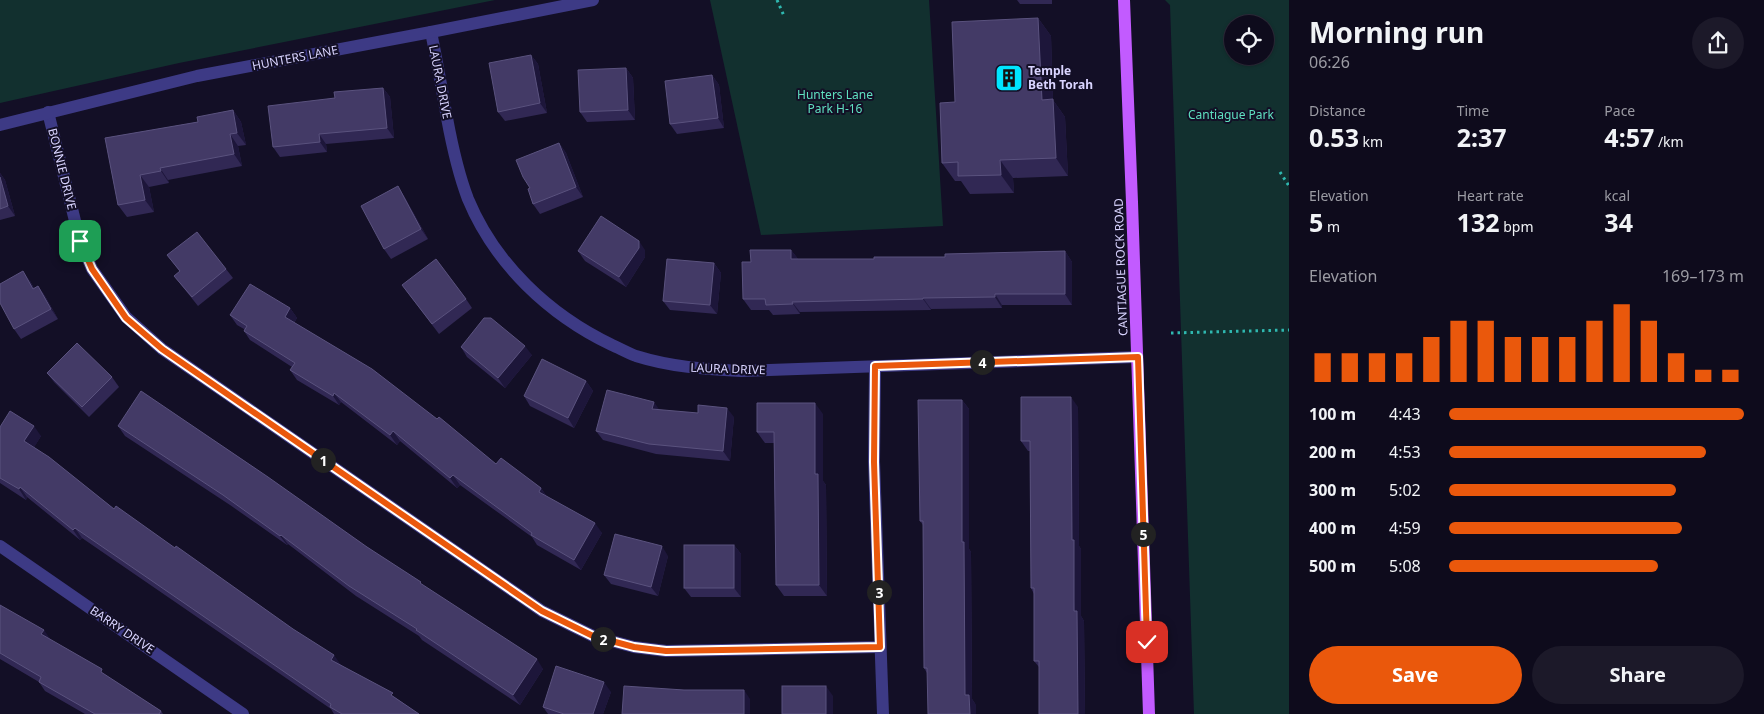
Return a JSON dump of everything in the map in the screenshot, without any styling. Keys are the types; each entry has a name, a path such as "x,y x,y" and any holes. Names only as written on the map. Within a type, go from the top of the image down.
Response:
{"main road":[{"name":"CANTIAGUE ROCK ROAD","path":"1124,0 1149,714"}],"street":[{"name":"HUNTERS LANE","path":"0,125 197,76 593,0"},
{"name":"LAURA DRIVE","path":"431,32 454,154 468,199 487,236 504,260 534,293 563,318 588,334 635,356 692,369 741,371 1138,357"},
{"name":"BONNIE DRIVE","path":"48,112 80,241 92,269 126,318 162,349 542,611 593,636 634,647 666,651 880,647"},
{"path":"875,366 874,462 883,714"},
{"name":"BARRY DRIVE","path":"0,546 244,714"}],"path":[{"path":"777,0 784,16"},
{"path":"1280,172 1289,186"},
{"path":"1171,333 1289,330"}],"green space":[{"path":"0,0 495,0 179,63 0,103"},
{"name":"Hunters Lane Park H-16","path":"710,0 929,0 943,226 761,235"},
{"name":"Cantiague Park","path":"1165,0 1289,0 1289,714 1194,714 1170,5"}],"building":[{"name":"Temple Beth Torah","path":"1038,18 1042,100 1053,99 1056,158 1000,160 1001,175 958,176 958,162 942,163 940,103 955,102 952,22"},
{"path":"531,55 540,103 498,112 489,63"},
{"path":"626,68 628,110 580,112 578,70"},
{"path":"712,75 718,118 670,124 665,81"},
{"path":"383,88 387,128 319,134 320,142 273,147 268,106 335,98 334,92"},
{"path":"233,110 237,133 230,134 234,154 160,168 161,171 140,175 145,200 118,205 105,138 198,122 197,117"},
{"path":"559,143 576,187 533,204 528,189 530,188 516,160"},
{"path":"0,177 8,206 0,209"},
{"path":"398,186 421,229 384,249 361,206"},
{"path":"601,216 639,241 639,248 619,277 578,251"},
{"path":"197,232 226,269 192,297 174,276 180,271 167,255"},
{"path":"750,250 791,250 791,259 945,257 945,254 1065,251 1065,294 995,294 995,297 792,302 793,304 766,305 765,299 743,299 742,262 751,262"},
{"path":"436,259 466,299 432,324 402,285"},
{"path":"667,259 714,263 710,305 663,301"},
{"path":"23,271 33,289 38,286 51,309 14,329 0,303 0,284"},
{"path":"250,284 290,308 285,317 372,369 437,419 439,417 496,464 501,458 541,488 539,492 595,523 574,560 531,535 532,533 453,475 450,478 393,431 390,435 334,393 333,396 290,370 295,363 244,331 247,326 230,315"},
{"path":"484,318 491,318 525,346 498,378 461,347"},
{"path":"77,343 112,377 82,407 47,373"},
{"path":"542,359 586,381 568,418 524,396"},
{"path":"607,390 654,402 652,409 698,413 698,405 727,408 723,451 649,444 596,431"},
{"path":"141,391 420,583 537,659 513,695 417,629 349,586 281,535 118,426"},
{"path":"1021,397 1071,397 1072,540 1074,540 1074,611 1077,611 1078,714 1039,714 1039,661 1034,661 1034,588 1031,588 1030,441 1021,441"},
{"path":"918,400 962,400 965,695 969,695 970,714 928,714 927,668 924,668 923,521 920,521"},
{"path":"757,403 815,403 815,474 818,474 819,585 776,585 774,432 757,432"},
{"path":"10,411 34,426 24,441 49,457 114,509 116,506 293,629 334,655 331,660 393,693 391,695 419,714 342,714 330,707 331,704 75,528 73,530 20,487 19,489 0,478 0,427"},
{"path":"615,534 662,546 651,587 604,575"},
{"path":"684,545 734,545 734,588 684,588"},
{"path":"0,605 44,630 41,634 102,669 101,672 161,711 159,714 95,714 39,682 41,677 0,653"},
{"path":"556,666 604,682 593,714 564,714 543,707"},
{"path":"624,686 684,690 744,690 744,714 622,714"},
{"path":"782,686 826,686 826,714 782,714"}],"place":[{"name":"Temple Beth Torah","path":"1009,78"}],"route":[{"path":"80,241 92,269 126,318 162,349 542,611 593,636 634,647 666,651 880,647 874,462 875,366 1138,357 1147,642"}]}
